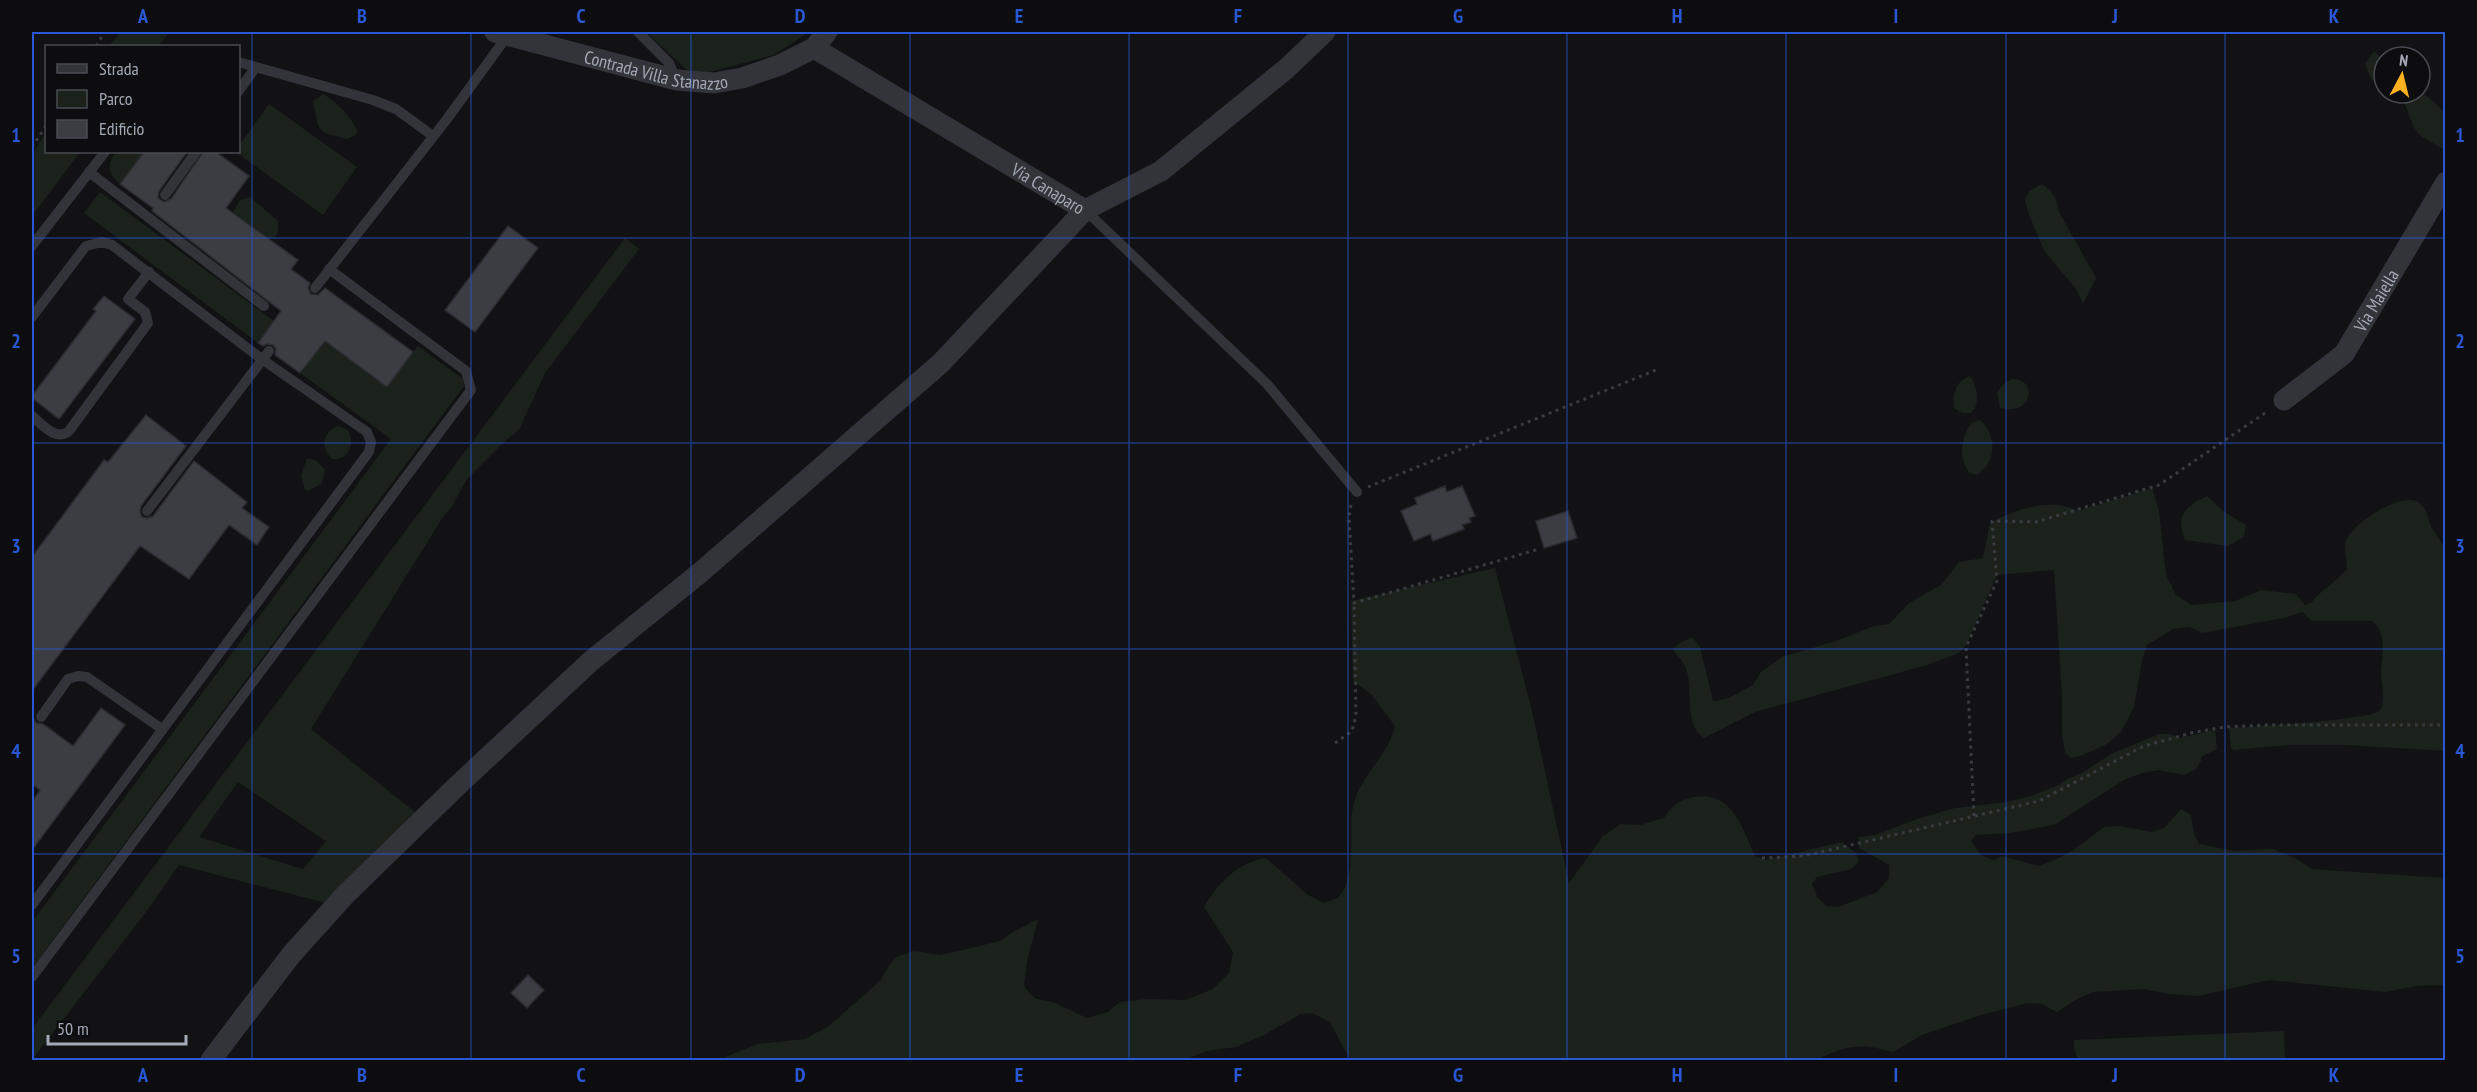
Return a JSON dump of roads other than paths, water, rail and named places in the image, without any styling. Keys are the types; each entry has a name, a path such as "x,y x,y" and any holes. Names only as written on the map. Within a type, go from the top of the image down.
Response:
{"street":[{"name":"Via Canaparo","path":"821,40 1085,210 1161,171 1286,69 1325,32"},
{"name":"Contrada Villa Stanazzo","path":"501,33 677,80 714,83 742,78 780,65 821,40"},
{"name":"Via Maiella","path":"2284,400 2344,354 2445,182"},
{"path":"211,1060 291,955 345,895 449,793 591,661 700,572 941,363 1085,210"}],"lane":[{"path":"638,32 669,63 677,80"},
{"path":"315,288 433,136 501,33"},
{"path":"240,63 373,100 396,109 433,136"},
{"path":"240,89 256,67"},
{"path":"32,246 104,153"},
{"path":"165,195 195,153"},
{"path":"89,172 264,306"},
{"path":"1085,210 1267,384 1357,492"},
{"path":"32,317 86,246 102,242 112,245 266,355 367,432 371,442 369,453 32,905"},
{"path":"32,977 471,390 466,371 329,269"},
{"path":"32,416 57,435 64,435 69,431 148,323 145,312 128,299 149,272"},
{"path":"147,512 266,355"},
{"path":"40,717 68,679 78,676 87,677 162,729"}]}
